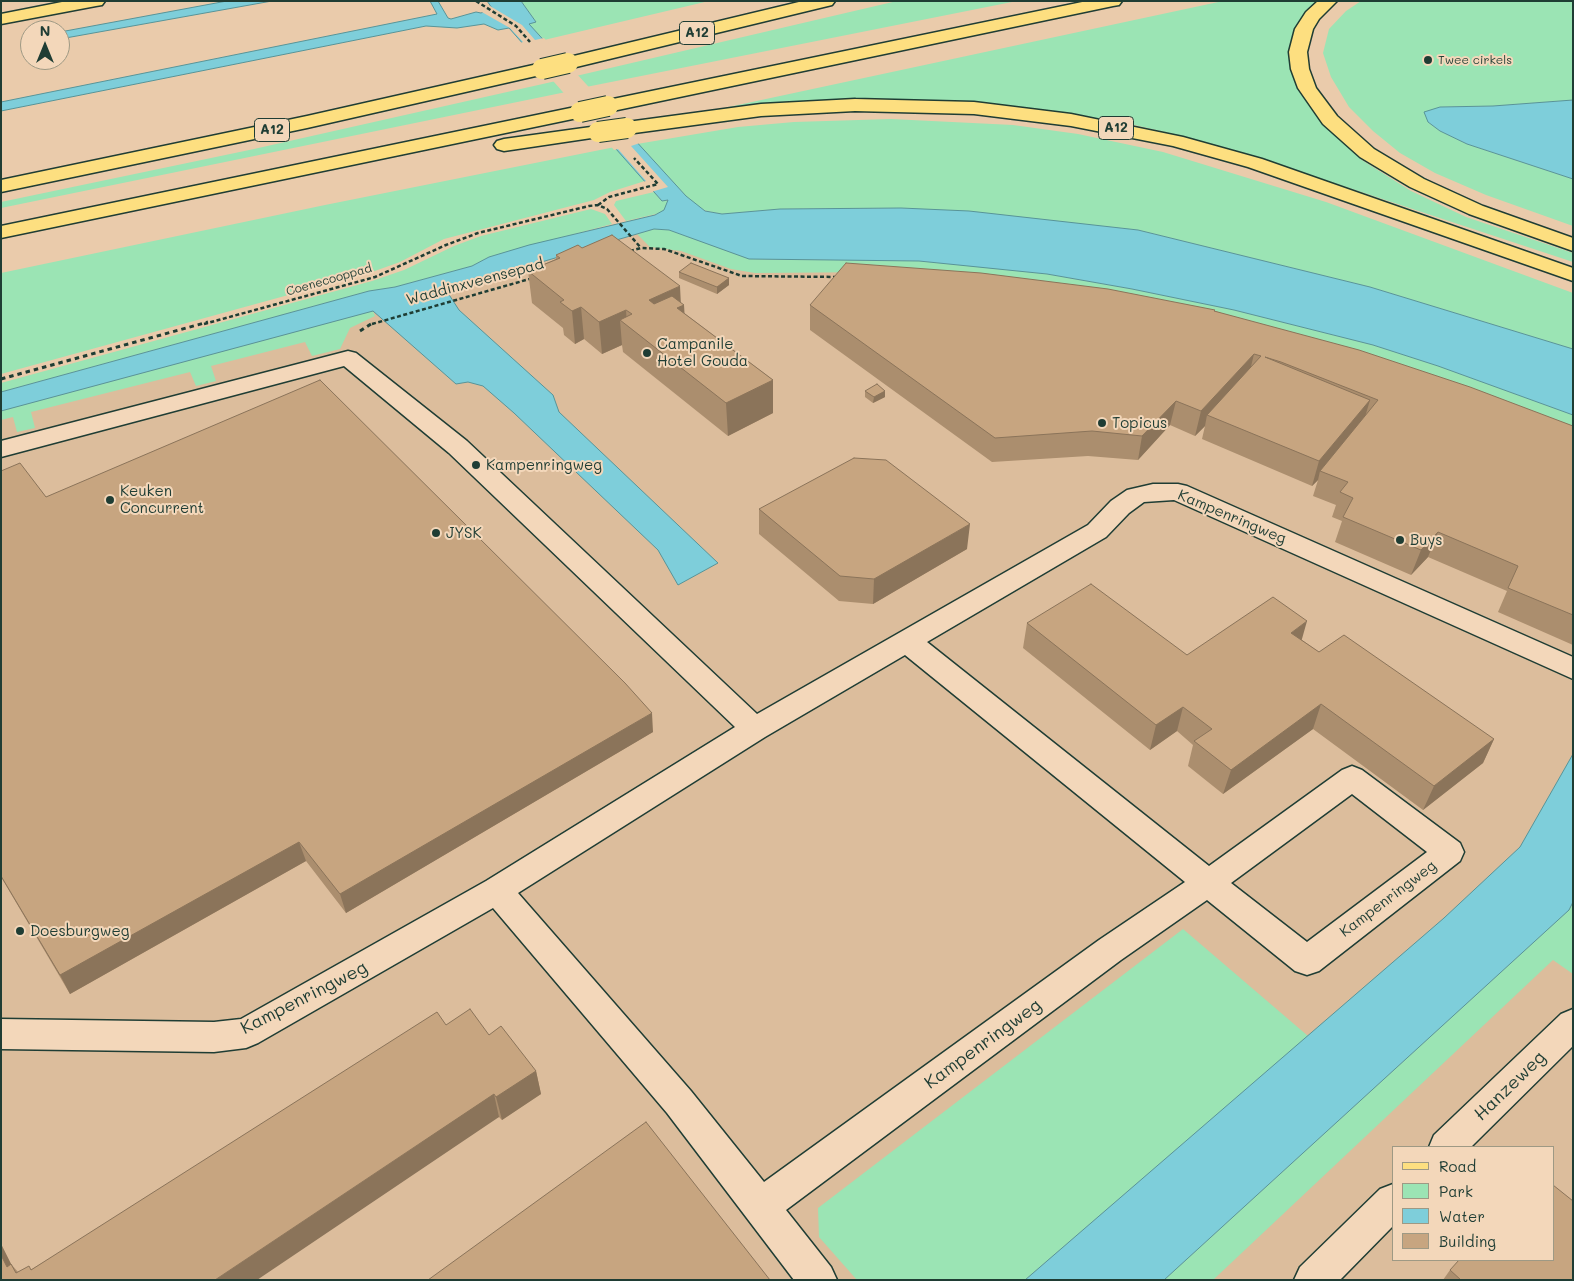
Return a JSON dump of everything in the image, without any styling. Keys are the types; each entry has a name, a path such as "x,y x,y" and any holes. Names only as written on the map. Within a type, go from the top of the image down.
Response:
{"main road":[{"path":"1,19 96,1"},
{"name":"A12","path":"1,186 298,124 568,63 826,1"},
{"name":"A12","path":"1,232 1113,1"},
{"path":"1328,1 1312,16 1304,28 1298,52 1300,69 1307,88 1330,120 1367,153 1417,183 1476,210 1573,245"},
{"name":"A12","path":"250,181 761,110 855,105 974,108 1070,120 1170,140 1273,169 1573,275"}],"street":[{"path":"1,449 348,358 458,447 755,729"},
{"name":"Kampenringweg","path":"1,1034 214,1037 246,1033 498,890 755,729 1097,531 1120,507 1136,496 1154,492 1178,492 1573,669"},
{"name":"Kampenringweg","path":"760,1207 1110,950 1208,883 1352,778 1449,852 1307,961 1208,883 908,642"},
{"path":"498,890 679,1102 818,1280"},
{"name":"Hanzeweg","path":"1449,1146 1573,1024"},
{"path":"1312,1280 1392,1202"}],"path":[{"path":"476,1 485,8"},
{"name":"Coenecooppad","path":"1,379 375,277 446,245 478,234 598,205 609,197 634,190"},
{"path":"598,205 607,209 641,248"},
{"path":"622,253 641,248 664,249 742,276 842,277"},
{"name":"Waddinxveensepad","path":"375,322 535,278"}],"shaded area":[{"path":"654,229 791,258 919,261 1573,415 1573,1280 1,1280 1,410 446,289"}],"green space":[{"path":"521,1 709,1 544,40 528,24 536,22"},
{"path":"897,1 1017,1 586,87 576,76"},
{"path":"1223,1 1321,1 1299,27 1318,115 1337,137 1362,160 1411,191 1466,217 1573,253 1573,262 1252,156 1190,138 1130,124 997,105 919,100 848,99 784,102 724,108"},
{"path":"1361,1 1573,1 1573,100 1493,106 1440,107 1428,122 1440,131 1467,144 1573,179 1573,226 1486,195 1435,173 1400,153 1373,131 1349,107 1331,77 1323,53 1329,29 1346,11"},
{"path":"556,81 566,92 1,208 1,202 254,149"},
{"path":"891,119 1013,125 1078,134 1163,152 1326,202 1573,293 1573,349 1370,287 1138,230 901,208 780,209 722,214 707,211 701,209 686,196 637,144 738,127 794,122"},
{"path":"615,147 645,181 610,192 594,200 444,239 400,262 372,272 1,374 1,273"},
{"path":"654,192 662,201 668,201 665,209 660,213 626,221 614,205 616,201"},
{"path":"591,209 605,214 612,224 489,257 472,266 395,287 369,291 1,392 1,383 372,281 404,270 454,246 481,236"},
{"path":"654,229 669,230 749,259 919,261 979,266 1047,274 1234,310 1373,345 1438,366 1573,415 1573,431 882,272 755,273 731,269 681,251 650,247 637,234"},
{"path":"373,311 375,316 350,328 340,349 312,356 305,342 211,366 216,381 196,386 190,372 31,412 35,428 17,432 13,417 1,420 1,411"},
{"path":"1573,902 1573,974 1553,960 1213,1280 1164,1280 1569,910"},
{"path":"1183,929 1308,1036 1025,1280 857,1280 819,1237 818,1208"}],"water":[{"path":"227,1 272,1 70,37 70,30"},
{"path":"430,1 438,1 448,18 451,19 476,12 481,13 492,8 487,1 521,1 536,22 529,24 686,196 705,211 722,214 780,209 901,208 969,211 1138,230 1370,287 1573,349 1573,415 1438,366 1373,345 1234,310 1132,289 1047,274 919,261 749,259 669,230 654,229 446,290 459,310 553,395 559,412 718,563 678,585 658,550 514,413 483,386 468,382 456,384 373,311 1,411 1,392 369,291 395,287 472,266 489,257 529,245 655,215 664,210 668,200 662,201 509,28 498,30 484,24 457,28 426,26 1,111 1,102 437,14"},
{"path":"1573,100 1573,179 1467,144 1440,131 1428,122 1424,112 1440,107 1493,106"},
{"path":"1573,754 1573,902 1569,910 1164,1280 1025,1280 1444,918 1520,847"}],"pier":[{"path":"490,6 522,25 535,40 544,38 640,143 631,146 668,187 651,192 643,182 646,181 618,149 614,150 520,43 523,42 510,28 480,11"}],"building":[{"path":"612,235 680,286 649,300 654,304 672,296 684,305 677,308 773,380 726,403 620,320 632,314 626,310 599,322 581,307 572,311 560,302 564,300 528,271 560,258 556,255 578,245 582,248"},
{"path":"691,263 729,278 717,287 679,272"},
{"path":"846,263 981,273 1108,289 1215,310 1359,350 1470,387 1573,426 1573,615 1508,588 1518,566 1438,532 1421,550 1343,517 1353,498 1340,492 1348,482 1320,471 1378,400 1265,357 1370,400 1319,461 1207,415 1261,356 1254,354 1201,411 1176,401 1142,436 1092,431 995,438 810,305"},
{"path":"320,380 625,683 652,713 340,894 299,842 60,975 1,876 1,471 20,463 46,497"},
{"path":"877,384 885,391 874,397 865,391"},
{"path":"854,458 886,460 970,524 874,579 840,576 759,509"},
{"path":"1091,584 1187,655 1273,597 1307,621 1291,633 1319,652 1344,635 1494,739 1434,786 1321,704 1231,770 1194,741 1212,729 1183,707 1156,725 1027,623"},
{"path":"470,1009 489,1035 501,1026 536,1071 496,1097 494,1094 215,1280 1,1280 1,1255 7,1267 11,1264 16,1273 29,1266 31,1270 437,1012 446,1025"},
{"path":"646,1122 770,1280 428,1280"},
{"path":"1554,1186 1573,1201 1573,1280 1461,1280 1450,1270 1458,1261 1554,1261"}],"place":[{"name":"Twee cirkels","path":"1428,60"},
{"name":"Campanile Hotel Gouda","path":"647,353"},
{"name":"Topicus","path":"1102,423"},
{"name":"Kampenringweg","path":"476,465"},
{"name":"Keuken Concurrent","path":"110,500"},
{"name":"JYSK","path":"436,533"},
{"name":"Buys","path":"1400,540"},
{"name":"Doesburgweg","path":"20,931"}]}
